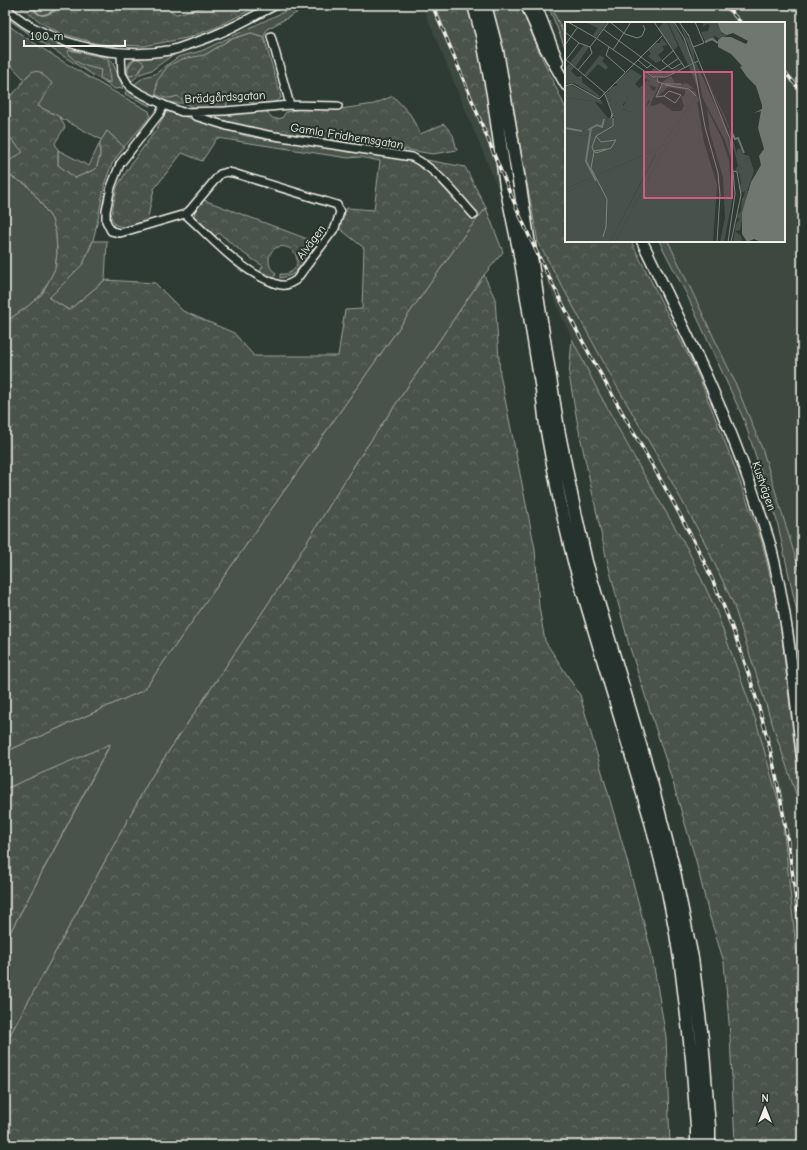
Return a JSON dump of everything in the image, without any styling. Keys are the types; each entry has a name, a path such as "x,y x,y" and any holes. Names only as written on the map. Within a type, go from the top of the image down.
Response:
{"highway":[{"path":"474,5 482,35 493,94 506,186 519,249 542,390 546,426 560,502 574,561 649,814 665,876 681,965 692,1058 697,1145"},
{"path":"485,5 497,51 558,429 572,499 592,583 651,782 673,867 692,958 702,1039 710,1145"},
{"path":"691,1145 692,1058"}],"main road":[{"path":"526,5 544,46 565,83"},
{"path":"536,5 565,82"},
{"name":"Kustvägen","path":"642,242 723,414 741,458 770,544 784,613 802,757"}],"street":[{"path":"5,8 30,26 58,38 82,46 121,54 172,50 227,30 276,5"},
{"path":"271,36 290,105"},
{"name":"Brädgårdsgatan","path":"121,54 122,74 126,84 138,92 182,112 225,111 290,105 338,106"},
{"path":"164,105 160,113 120,164 111,187 106,211 106,221 111,231 120,233 185,214"},
{"name":"Gamla Fridhemsgatan","path":"196,116 227,126 268,135 412,157 420,160 436,173 474,215"},
{"name":"Alvägen","path":"227,172 233,172 337,205 340,212 335,228 296,280 289,285 282,285 257,276 248,270 232,258 185,214 220,174 227,172"}],"shaded area":[{"path":"422,5 435,5 501,173 506,208"},
{"path":"550,5 802,5 802,582 763,451 734,380 668,242 785,242 785,22 565,22 565,36"},
{"path":"538,242 703,540 733,603 802,812 802,1005 782,814 756,721 715,608 687,548 639,466 599,393 572,339 543,273"}],"green space":[{"path":"17,5 163,5 176,14 212,5 260,5 217,27 187,38 144,46 94,43 60,33 45,25"},
{"path":"288,5 210,43 170,57 152,70 140,74 132,81 128,77 127,68 130,62 134,59 158,56 224,35","holes":["135,59 144,63 141,70 136,74 129,66"]},
{"path":"298,5 311,5 267,29 264,37 251,33 229,40 205,55 194,58 171,98 177,96 181,97 184,103 170,103 135,86 135,84 144,77 155,74 178,57 201,51"},
{"path":"435,5 470,5 479,38 501,173"},
{"path":"491,5 520,5 537,47 565,107 565,242 632,242 699,377 732,460 762,542 779,612 802,812 733,603 703,539 616,385 538,242 502,51"},
{"path":"548,5 550,5 565,36 565,48"},
{"path":"5,14 28,29 53,42 108,58 111,60 116,69 123,88 115,89 5,17","holes":["69,50 103,57 108,83 101,75 101,70 83,65"]},
{"path":"5,23 76,69 149,111 149,118 124,147 107,131 102,140 38,106 33,71 24,79 5,59"},
{"path":"251,33 264,37 281,98 275,102 253,104 247,98 236,95 228,100 226,108 206,109 191,107 177,96 166,98 156,94 157,81 168,66 182,59 205,55 229,40"},
{"path":"69,50 103,57 108,61 110,83 100,78 101,70 91,68 77,62 70,56 68,52"},
{"path":"135,59 139,59 144,63 137,73 131,76 128,75 129,66"},
{"path":"33,71 40,72 52,83 38,106 60,117 65,127 55,143 58,150 58,165 75,178 96,169 100,156 100,142 107,131 124,147 112,164 105,182 93,240 83,264 49,298 69,310 105,280 155,283 183,311 234,333 254,356 338,356 345,310 362,309 364,248 339,228 347,208 374,210 380,161 360,157 348,158 217,138 202,161 182,153 154,189 147,221 124,227 115,225 111,217 117,187 131,164 156,130 167,111 246,136 372,154 421,159 465,167 486,208 465,234 144,690 5,752 5,321 28,306 42,294 55,269 57,253 56,234 52,219 27,185 10,176 6,163 23,152 5,132 5,101 20,87 24,79"},
{"path":"126,91 149,102 150,106 125,94"},
{"path":"393,96 410,114 420,134 444,124 453,135 457,150 433,154 247,128 217,118 219,114 263,110 272,118 277,119 282,118 286,112 300,109 341,109 374,104"},
{"path":"5,132 23,152 10,176 27,185 52,219 56,234 57,253 55,269 42,294 7,321 5,321"},
{"path":"100,142 100,156 96,169 75,178 58,165 58,150 89,166"},
{"path":"204,200 318,243 292,275 280,278 280,274 290,273 296,267 297,260 292,250 282,246 277,247 270,254 269,260 270,266 276,273 275,276 268,275 260,271 263,266 243,253 219,233 215,236 195,218 195,211"},
{"path":"486,208 503,252 484,275 357,461 278,589 150,779 5,1044 5,942 110,745 5,789 5,752 144,690 465,234"},
{"path":"93,241 107,241 105,280 69,310 49,298 83,264"},
{"path":"660,242 668,242 734,380 763,451 802,582 802,644 799,621 777,521 744,420 686,293"},
{"path":"484,275 495,299 500,374 535,549 539,607 545,641 580,695 651,950 666,1037 670,1145 5,1145 5,1044 150,779 278,589 357,461"},
{"path":"572,339 599,393 639,466 687,548 715,608 756,721 782,814 802,1005 802,1145 735,1145 730,1035 724,962 708,911 696,861 673,783 629,645 606,556 578,426 569,375"},
{"path":"110,744 5,942 5,789"}],"waterway":[{"path":"30,5 42,15 48,14 63,5"}],"railway":[{"path":"432,5 521,219 586,349 668,492 708,570 727,613 758,703 776,774 789,851 802,953"},
{"path":"725,5 740,22"},
{"path":"785,72 802,92"}]}
